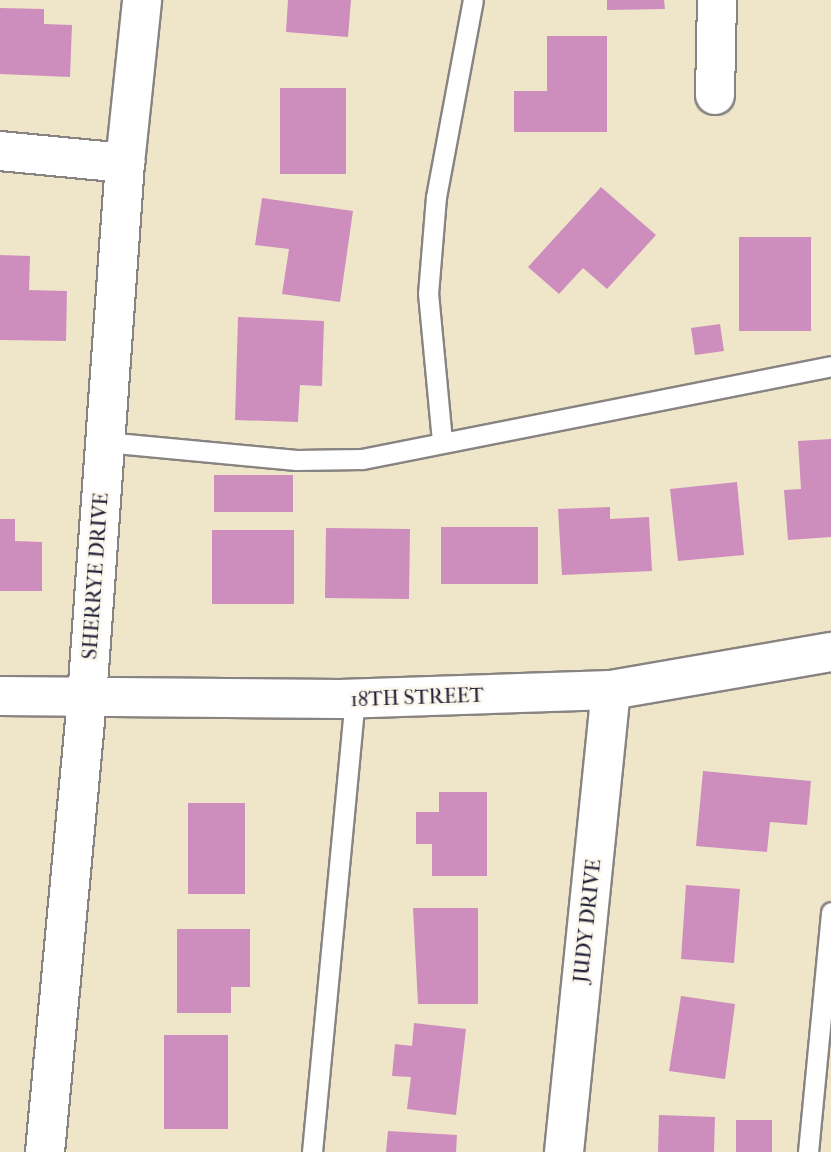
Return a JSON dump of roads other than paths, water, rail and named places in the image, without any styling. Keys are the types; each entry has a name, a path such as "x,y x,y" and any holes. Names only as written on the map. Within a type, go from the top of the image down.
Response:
{"street":[{"name":"SHERRYE DRIVE","path":"45,1152 87,698 125,163 142,0"},
{"path":"715,94 717,0"},
{"path":"0,151 125,163"},
{"name":"18TH STREET","path":"0,695 87,698 355,698 611,690 831,652"},
{"name":"JUDY DRIVE","path":"564,1152 611,690"}],"lane":[{"path":"442,441 428,294 436,197 473,0"},
{"path":"105,442 296,460 362,459 831,366"},
{"path":"312,1152 355,698"},
{"path":"808,1152 831,912"}]}
